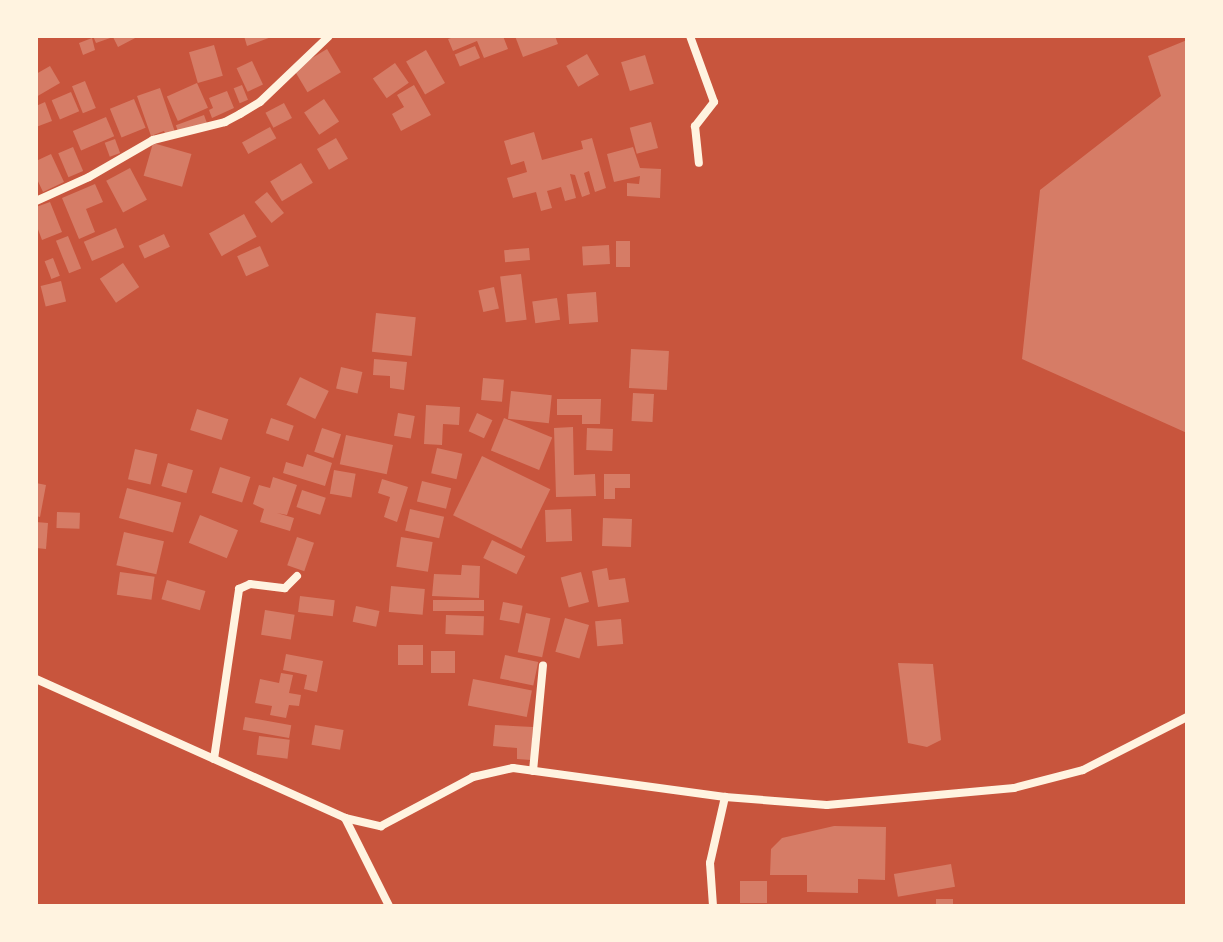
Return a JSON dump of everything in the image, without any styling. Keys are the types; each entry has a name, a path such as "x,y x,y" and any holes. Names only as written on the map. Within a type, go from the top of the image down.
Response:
{"street":[{"path":"36,201 89,177 153,140 225,122 240,114 260,102 329,36"},
{"path":"690,36 714,102 695,126 699,163"},
{"path":"214,759 239,589 250,584 285,588 297,576"},
{"path":"533,771 543,665"},
{"path":"36,679 345,818 381,826 485,772 513,768 725,797 827,805 1038,784 1083,770 1187,717"},
{"path":"713,906 710,863 725,797"},
{"path":"345,818 389,906"}],"building":[{"path":"93,36 139,36 118,47 113,37 96,43"},
{"path":"244,36 274,36 247,46"},
{"path":"457,36 503,36 508,49 484,58 477,41 453,51 448,39"},
{"path":"515,36 555,36 558,44 523,57"},
{"path":"92,38 95,50 83,55 79,43"},
{"path":"1187,40 1187,433 1022,359 1040,190 1161,96 1148,56"},
{"path":"214,45 223,76 198,83 189,52"},
{"path":"475,46 480,58 460,67 455,55"},
{"path":"327,49 341,72 307,92 294,69"},
{"path":"426,50 445,83 425,94 406,62"},
{"path":"587,54 599,75 578,87 566,66"},
{"path":"645,55 654,84 630,91 621,62"},
{"path":"252,61 263,85 248,92 237,68"},
{"path":"395,63 409,83 387,98 373,78"},
{"path":"50,66 60,83 36,97 36,74"},
{"path":"85,81 96,108 83,113 72,86"},
{"path":"197,83 208,108 178,121 167,96"},
{"path":"242,85 248,100 240,103 234,88"},
{"path":"414,85 431,115 401,131 392,114 404,107 397,95"},
{"path":"160,88 176,135 167,138 164,131 151,136 137,96"},
{"path":"227,91 234,108 212,118 209,110 213,108 209,98"},
{"path":"71,92 79,111 60,120 52,100"},
{"path":"134,99 146,128 122,137 110,109"},
{"path":"324,99 339,121 319,135 304,112"},
{"path":"45,102 52,121 36,127 36,106"},
{"path":"284,103 292,118 273,128 265,113"},
{"path":"204,115 208,126 180,137 176,125"},
{"path":"106,117 114,136 81,150 73,131"},
{"path":"651,122 658,148 637,154 630,128"},
{"path":"270,127 276,138 248,154 242,143"},
{"path":"534,132 542,160 583,149 581,141 592,138 606,188 595,192 589,171 584,173 590,194 582,197 575,175 570,174 576,198 565,201 561,187 547,191 552,208 541,211 536,192 513,198 507,178 527,172 524,161 511,165 504,141"},
{"path":"336,138 348,159 329,170 317,149"},
{"path":"115,139 120,153 110,157 105,143"},
{"path":"153,143 191,154 182,187 144,176"},
{"path":"73,147 83,171 68,177 58,153"},
{"path":"633,147 640,168 661,169 660,198 627,196 627,183 639,184 640,176 614,182 607,154"},
{"path":"51,154 64,182 43,192 36,177 36,161"},
{"path":"301,163 313,183 282,201 270,182"},
{"path":"130,168 147,200 123,212 106,181"},
{"path":"95,184 103,202 86,209 95,232 79,239 62,198"},
{"path":"267,192 284,213 272,223 255,202"},
{"path":"50,202 62,232 42,240 36,224 36,207"},
{"path":"244,214 257,237 222,256 209,233"},
{"path":"116,228 124,247 92,261 84,242"},
{"path":"164,234 170,247 145,259 139,246"},
{"path":"68,236 81,268 69,273 56,241"},
{"path":"616,241 630,241 630,267 616,267"},
{"path":"609,245 610,264 583,265 582,246"},
{"path":"260,246 269,266 246,276 237,256"},
{"path":"529,248 530,260 505,262 504,250"},
{"path":"53,258 60,276 51,279 45,261"},
{"path":"123,263 139,287 116,303 100,279"},
{"path":"521,274 527,320 506,322 500,277"},
{"path":"61,281 66,301 46,306 41,286"},
{"path":"494,287 499,308 483,312 478,291"},
{"path":"596,292 598,322 569,324 567,294"},
{"path":"557,298 560,320 535,323 532,301"},
{"path":"376,313 416,317 412,356 372,352"},
{"path":"631,349 669,351 667,390 629,388"},
{"path":"374,359 407,362 404,390 390,388 390,376 373,375"},
{"path":"341,367 362,372 357,393 336,388"},
{"path":"300,377 329,391 315,419 286,405"},
{"path":"483,378 504,380 502,402 481,400"},
{"path":"511,391 552,395 549,423 508,419"},
{"path":"633,393 654,394 653,422 632,421"},
{"path":"557,399 601,399 600,424 582,424 582,415 557,415"},
{"path":"426,405 460,407 459,425 443,424 442,445 424,444"},
{"path":"197,409 228,419 222,440 190,430"},
{"path":"398,413 415,416 411,439 394,436"},
{"path":"477,413 492,420 484,438 469,431"},
{"path":"271,418 294,426 288,441 266,433"},
{"path":"504,418 552,437 539,470 491,450"},
{"path":"573,427 574,475 595,474 596,496 556,497 554,428"},
{"path":"322,428 341,434 333,458 314,452"},
{"path":"587,428 613,429 612,451 586,450"},
{"path":"346,435 393,445 387,474 340,464"},
{"path":"437,448 462,454 456,479 431,473"},
{"path":"135,449 157,454 150,484 128,479"},
{"path":"307,454 332,463 325,486 283,473 286,462 303,467"},
{"path":"482,456 550,489 521,549 453,515"},
{"path":"168,463 193,470 186,493 161,486"},
{"path":"220,467 250,477 242,503 212,493"},
{"path":"334,470 356,474 351,497 330,494"},
{"path":"604,474 630,474 630,488 615,488 615,499 604,499"},
{"path":"273,477 297,485 287,515 277,513 294,518 290,531 260,522 264,509 253,504 259,485 270,488"},
{"path":"382,479 408,487 397,522 384,517 390,497 378,493"},
{"path":"422,481 451,488 446,509 417,501"},
{"path":"36,483 46,485 40,517 36,516"},
{"path":"127,488 181,502 173,532 119,518"},
{"path":"302,490 326,498 320,515 296,507"},
{"path":"410,509 444,517 439,538 405,530"},
{"path":"571,509 572,541 546,542 545,510"},
{"path":"57,512 80,513 79,529 56,528"},
{"path":"200,515 238,530 227,558 189,543"},
{"path":"603,518 632,519 631,547 602,546"},
{"path":"36,522 48,523 46,549 36,548"},
{"path":"124,532 164,541 156,574 116,565"},
{"path":"297,537 314,543 304,571 287,565"},
{"path":"401,537 433,542 428,572 396,567"},
{"path":"492,540 525,556 516,574 483,558"},
{"path":"462,565 480,566 479,598 432,596 434,574 461,575"},
{"path":"607,568 609,580 625,578 629,602 598,607 592,571"},
{"path":"120,572 155,577 151,600 117,595"},
{"path":"581,572 589,602 569,607 561,577"},
{"path":"167,580 205,591 200,610 161,599"},
{"path":"391,586 425,589 423,615 389,612"},
{"path":"300,596 335,600 333,616 298,612"},
{"path":"433,600 484,600 484,611 433,611"},
{"path":"503,602 523,606 519,623 500,620"},
{"path":"356,606 379,611 376,627 353,622"},
{"path":"265,610 295,615 291,639 261,635"},
{"path":"526,613 550,618 542,657 518,652"},
{"path":"446,615 484,616 483,635 445,634"},
{"path":"565,618 589,625 579,659 555,652"},
{"path":"621,619 623,644 597,646 595,621"},
{"path":"398,645 423,645 423,665 398,665"},
{"path":"431,651 455,651 455,673 431,673"},
{"path":"286,654 323,661 317,692 304,689 307,675 283,670"},
{"path":"505,655 538,662 533,686 500,678"},
{"path":"898,663 933,664 941,740 927,747 908,743"},
{"path":"281,673 293,675 289,693 301,695 299,706 289,705 286,718 270,715 272,706 255,703 260,679 279,683"},
{"path":"473,679 532,690 527,717 468,706"},
{"path":"245,717 291,725 289,738 243,730"},
{"path":"315,725 344,730 340,750 312,745"},
{"path":"495,725 533,727 531,760 517,759 517,748 493,746"},
{"path":"259,736 290,740 287,759 257,755"},
{"path":"834,826 886,827 885,880 858,879 858,893 807,892 807,875 770,875 771,849 782,838"},
{"path":"951,864 955,887 898,897 894,874"},
{"path":"740,881 767,881 767,903 740,903"},
{"path":"936,899 953,899 953,906 936,906"}]}
